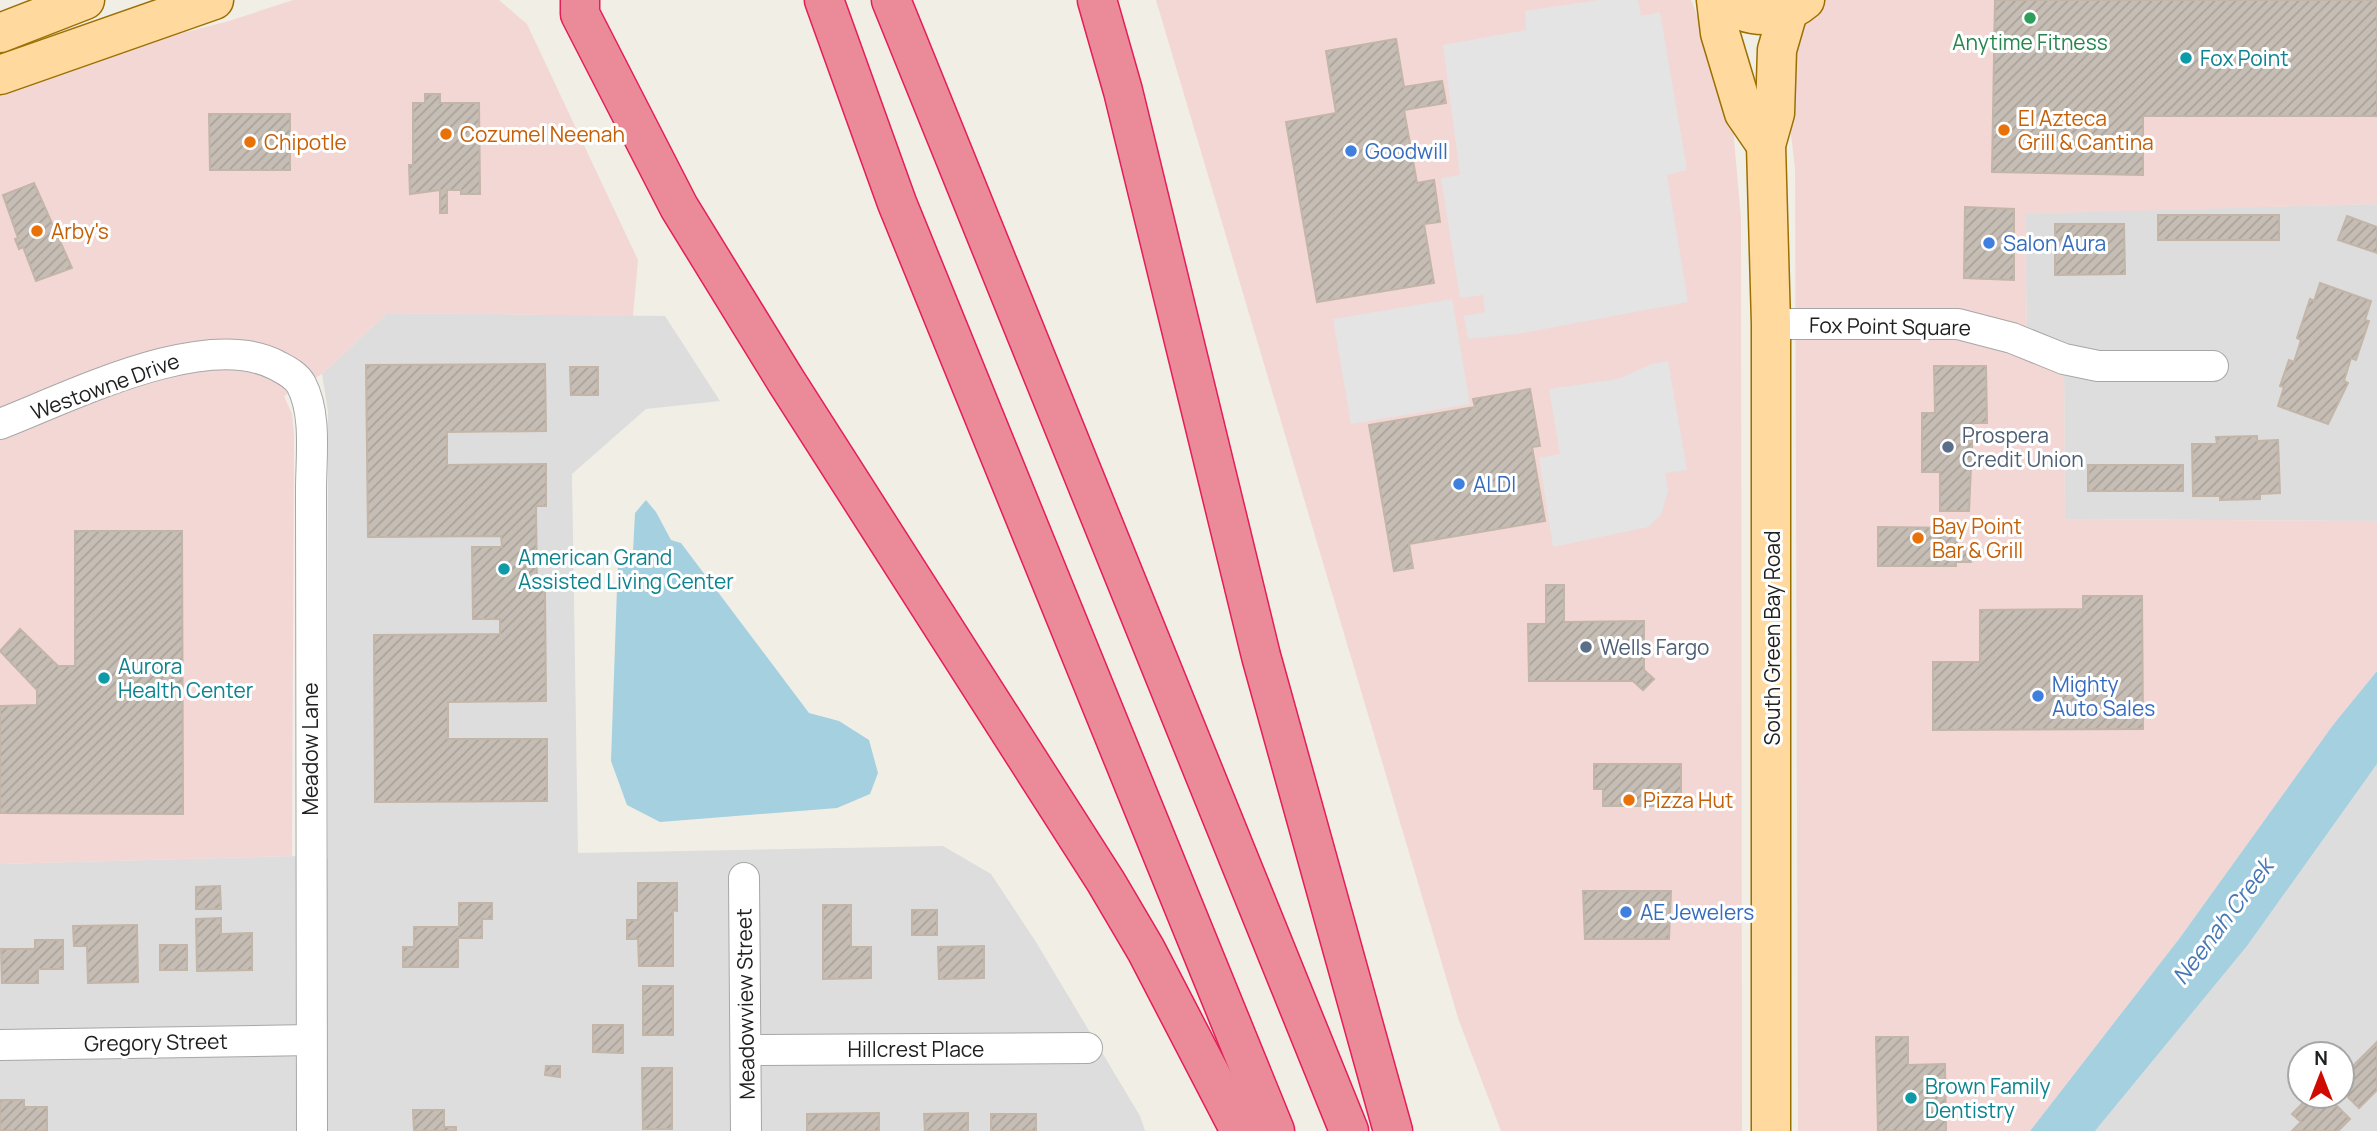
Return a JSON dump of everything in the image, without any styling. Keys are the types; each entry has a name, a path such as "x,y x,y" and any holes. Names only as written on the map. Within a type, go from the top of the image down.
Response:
{"highway":[{"path":"824,0 897,203 1275,1131"},
{"path":"891,0 1349,1131"},
{"path":"574,5 680,207 786,381 1106,881 1146,950 1240,1131"},
{"path":"1102,6 1261,656 1393,1131"}],"main road":[{"path":"0,33 85,0"},
{"path":"0,75 214,0"},
{"path":"1716,0 1720,33 1744,113 1766,145"},
{"path":"1725,0 1756,15 1797,6"},
{"name":"South Green Bay Road","path":"1771,1131 1771,324 1766,145 1775,113 1777,50 1797,6"}],"street":[{"name":"Fox Point Square","path":"1771,324 1958,324 2001,334 2064,359 2098,366 2213,366"},
{"name":"Westowne Drive","path":"0,424 186,356 243,355 265,359 291,373"},
{"name":"Meadow Lane","path":"291,373 300,384 310,419 312,1131"},
{"name":"Meadowview Street","path":"744,878 746,1131"},
{"name":"Gregory Street","path":"0,1045 311,1040"},
{"name":"Hillcrest Place","path":"746,1050 1087,1048"}],"shaded area":[{"path":"293,0 499,0 527,24 638,260 633,316 387,313 322,374 284,396 292,414 294,434 292,856 0,864 0,93 113,51 229,21"},
{"path":"1156,0 1691,0 1718,68 1733,128 1741,218 1742,1131 1501,1131 1459,1021"},
{"path":"1599,0 1638,0 1641,16 1660,12 1687,170 1667,175 1688,302 1517,334 1468,339 1464,316 1485,312 1483,295 1460,298 1441,178 1460,175 1443,45 1526,30 1525,11"},
{"path":"1821,0 2377,0 2377,204 2025,214 2027,344 2064,359 2065,519 2377,521 2377,671 2333,725 2179,939 2030,1131 1798,1131 1795,169 1786,92 1804,20"},
{"path":"2377,204 2377,521 2065,519 2064,359 2027,344 2025,213"},
{"path":"1452,299 1470,404 1351,424 1333,319"},
{"path":"387,313 665,316 720,401 646,409 572,474 578,853 943,846 991,874 1036,942 1140,1116 1145,1131 0,1131 0,864 292,856 328,859 328,412 322,374"},
{"path":"1668,361 1687,470 1665,473 1668,491 1661,515 1648,527 1553,547 1539,458 1560,454 1549,389 1618,379 1652,364"},
{"path":"2377,764 2377,1131 2095,1131 2247,946"}],"water":[{"path":"646,500 656,512 671,540 681,543 809,713 839,721 869,740 878,773 870,794 837,808 660,822 627,805 611,761 618,560 633,552 635,513"},
{"name":"Neenah Creek","path":"2377,671 2377,764 2247,946 2095,1131 2030,1131 2179,939 2333,725"}],"building":[{"name":"Fox Point","path":"1995,0 2377,0 2377,116 2143,116 2143,175 1992,172"},
{"name":"Goodwill","path":"1396,39 1404,87 1442,81 1446,103 1404,110 1417,183 1434,180 1440,222 1424,224 1434,283 1317,302 1286,122 1336,113 1326,51"},
{"name":"Cozumel Neenah","path":"425,94 440,94 440,103 479,103 480,194 461,194 461,190 447,190 447,213 440,213 440,190 410,194 413,103 425,103"},
{"name":"Chipotle","path":"209,114 290,114 290,170 210,170"},
{"name":"Arby's","path":"34,183 72,268 36,281 23,247 19,249 15,239 18,238 3,195"},
{"name":"Salon Aura","path":"1965,207 2014,209 2014,280 1964,278"},
{"path":"2158,215 2279,215 2279,240 2158,240"},
{"path":"2347,216 2377,227 2377,253 2338,240"},
{"path":"2055,224 2124,224 2125,274 2055,275"},
{"path":"2320,283 2371,301 2365,320 2369,321 2356,360 2351,358 2344,381 2348,383 2328,424 2278,406 2284,387 2280,386 2289,360 2294,362 2301,340 2297,338 2310,299 2314,301"},
{"name":"American Grand Assisted Living Center","path":"545,364 546,431 447,432 447,465 546,464 546,506 536,506 537,591 545,591 546,701 448,702 448,739 547,739 547,801 375,802 374,635 500,634 500,619 473,619 472,547 502,547 501,536 368,537 366,365"},
{"name":"Prospera Credit Union","path":"1934,366 1986,366 1987,423 1973,423 1969,511 1940,511 1940,472 1922,472 1922,413 1935,413"},
{"path":"570,367 598,367 598,395 571,395"},
{"name":"ALDI","path":"1530,389 1540,446 1532,447 1545,521 1409,544 1413,568 1394,571 1369,425 1475,407 1473,399"},
{"path":"2257,436 2257,441 2278,440 2280,493 2260,494 2260,499 2220,500 2220,496 2193,496 2192,444 2217,444 2216,437"},
{"path":"2088,465 2183,465 2183,491 2088,491"},
{"name":"Bay Point Bar & Grill","path":"1878,527 1957,528 1957,547 1972,548 1971,562 1956,562 1956,566 1878,566"},
{"name":"Aurora Health Center","path":"75,531 182,531 183,814 0,813 0,706 37,705 37,690 0,651 20,629 58,666 75,666"},
{"name":"Wells Fargo","path":"1546,585 1564,585 1564,622 1644,621 1644,670 1654,679 1643,690 1633,681 1529,681 1528,624 1546,624"},
{"name":"Mighty Auto Sales","path":"2083,596 2142,596 2143,729 1933,730 1933,662 1980,662 1980,610 2083,609"},
{"path":"1594,764 1681,764 1681,806 1603,806 1603,789 1594,789"},
{"path":"638,883 677,883 677,911 673,910 673,966 639,966 638,939 627,939 627,920 638,920"},
{"path":"220,886 221,909 196,909 196,887"},
{"name":"AE Jewelers","path":"1583,891 1671,891 1669,939 1585,939"},
{"path":"459,903 492,903 492,919 482,919 482,938 458,938 458,967 403,967 403,947 414,947 414,927 459,927"},
{"path":"823,905 851,905 851,947 871,947 871,978 823,979"},
{"path":"912,910 937,910 937,935 912,935"},
{"path":"221,918 221,934 252,933 252,970 197,971 196,919"},
{"path":"137,925 138,982 88,983 87,946 74,946 73,926"},
{"path":"35,940 63,940 63,969 38,969 38,983 2,983 1,949 35,949"},
{"path":"160,945 187,945 187,970 160,970"},
{"path":"984,946 984,978 939,979 938,947"},
{"path":"643,986 673,986 673,1035 643,1035"},
{"path":"593,1025 623,1025 623,1053 593,1052"},
{"name":"Brown Family Dentistry","path":"1876,1037 1908,1037 1908,1065 1945,1064 1946,1131 1878,1131"},
{"path":"2377,1042 2377,1090 2359,1108 2356,1105 2356,1063"},
{"path":"546,1066 560,1066 560,1077 545,1075"},
{"path":"642,1068 672,1068 672,1129 643,1129"},
{"path":"0,1100 24,1100 24,1107 47,1107 47,1131 0,1131"},
{"path":"413,1110 444,1110 444,1127 456,1127 456,1131 414,1131"},
{"path":"2296,1110 2341,1110 2350,1119 2338,1131 2292,1131 2301,1122 2292,1114"},
{"path":"879,1113 879,1131 807,1131 807,1114"},
{"path":"968,1113 968,1131 925,1131 924,1114"},
{"path":"991,1114 1036,1114 1036,1131 991,1131"}],"place":[{"name":"Anytime Fitness","path":"2030,18"},
{"name":"Fox Point","path":"2186,58"},
{"name":"El Azteca Grill & Cantina","path":"2004,130"},
{"name":"Cozumel Neenah","path":"446,134"},
{"name":"Chipotle","path":"250,142"},
{"name":"Goodwill","path":"1351,151"},
{"name":"Arby's","path":"37,231"},
{"name":"Salon Aura","path":"1989,243"},
{"name":"Prospera Credit Union","path":"1948,447"},
{"name":"ALDI","path":"1459,484"},
{"name":"Bay Point Bar & Grill","path":"1918,538"},
{"name":"American Grand Assisted Living Center","path":"504,569"},
{"name":"Wells Fargo","path":"1586,647"},
{"name":"Aurora Health Center","path":"104,678"},
{"name":"Mighty Auto Sales","path":"2038,696"},
{"name":"Pizza Hut","path":"1629,800"},
{"name":"AE Jewelers","path":"1626,912"},
{"name":"Brown Family Dentistry","path":"1911,1098"}]}
